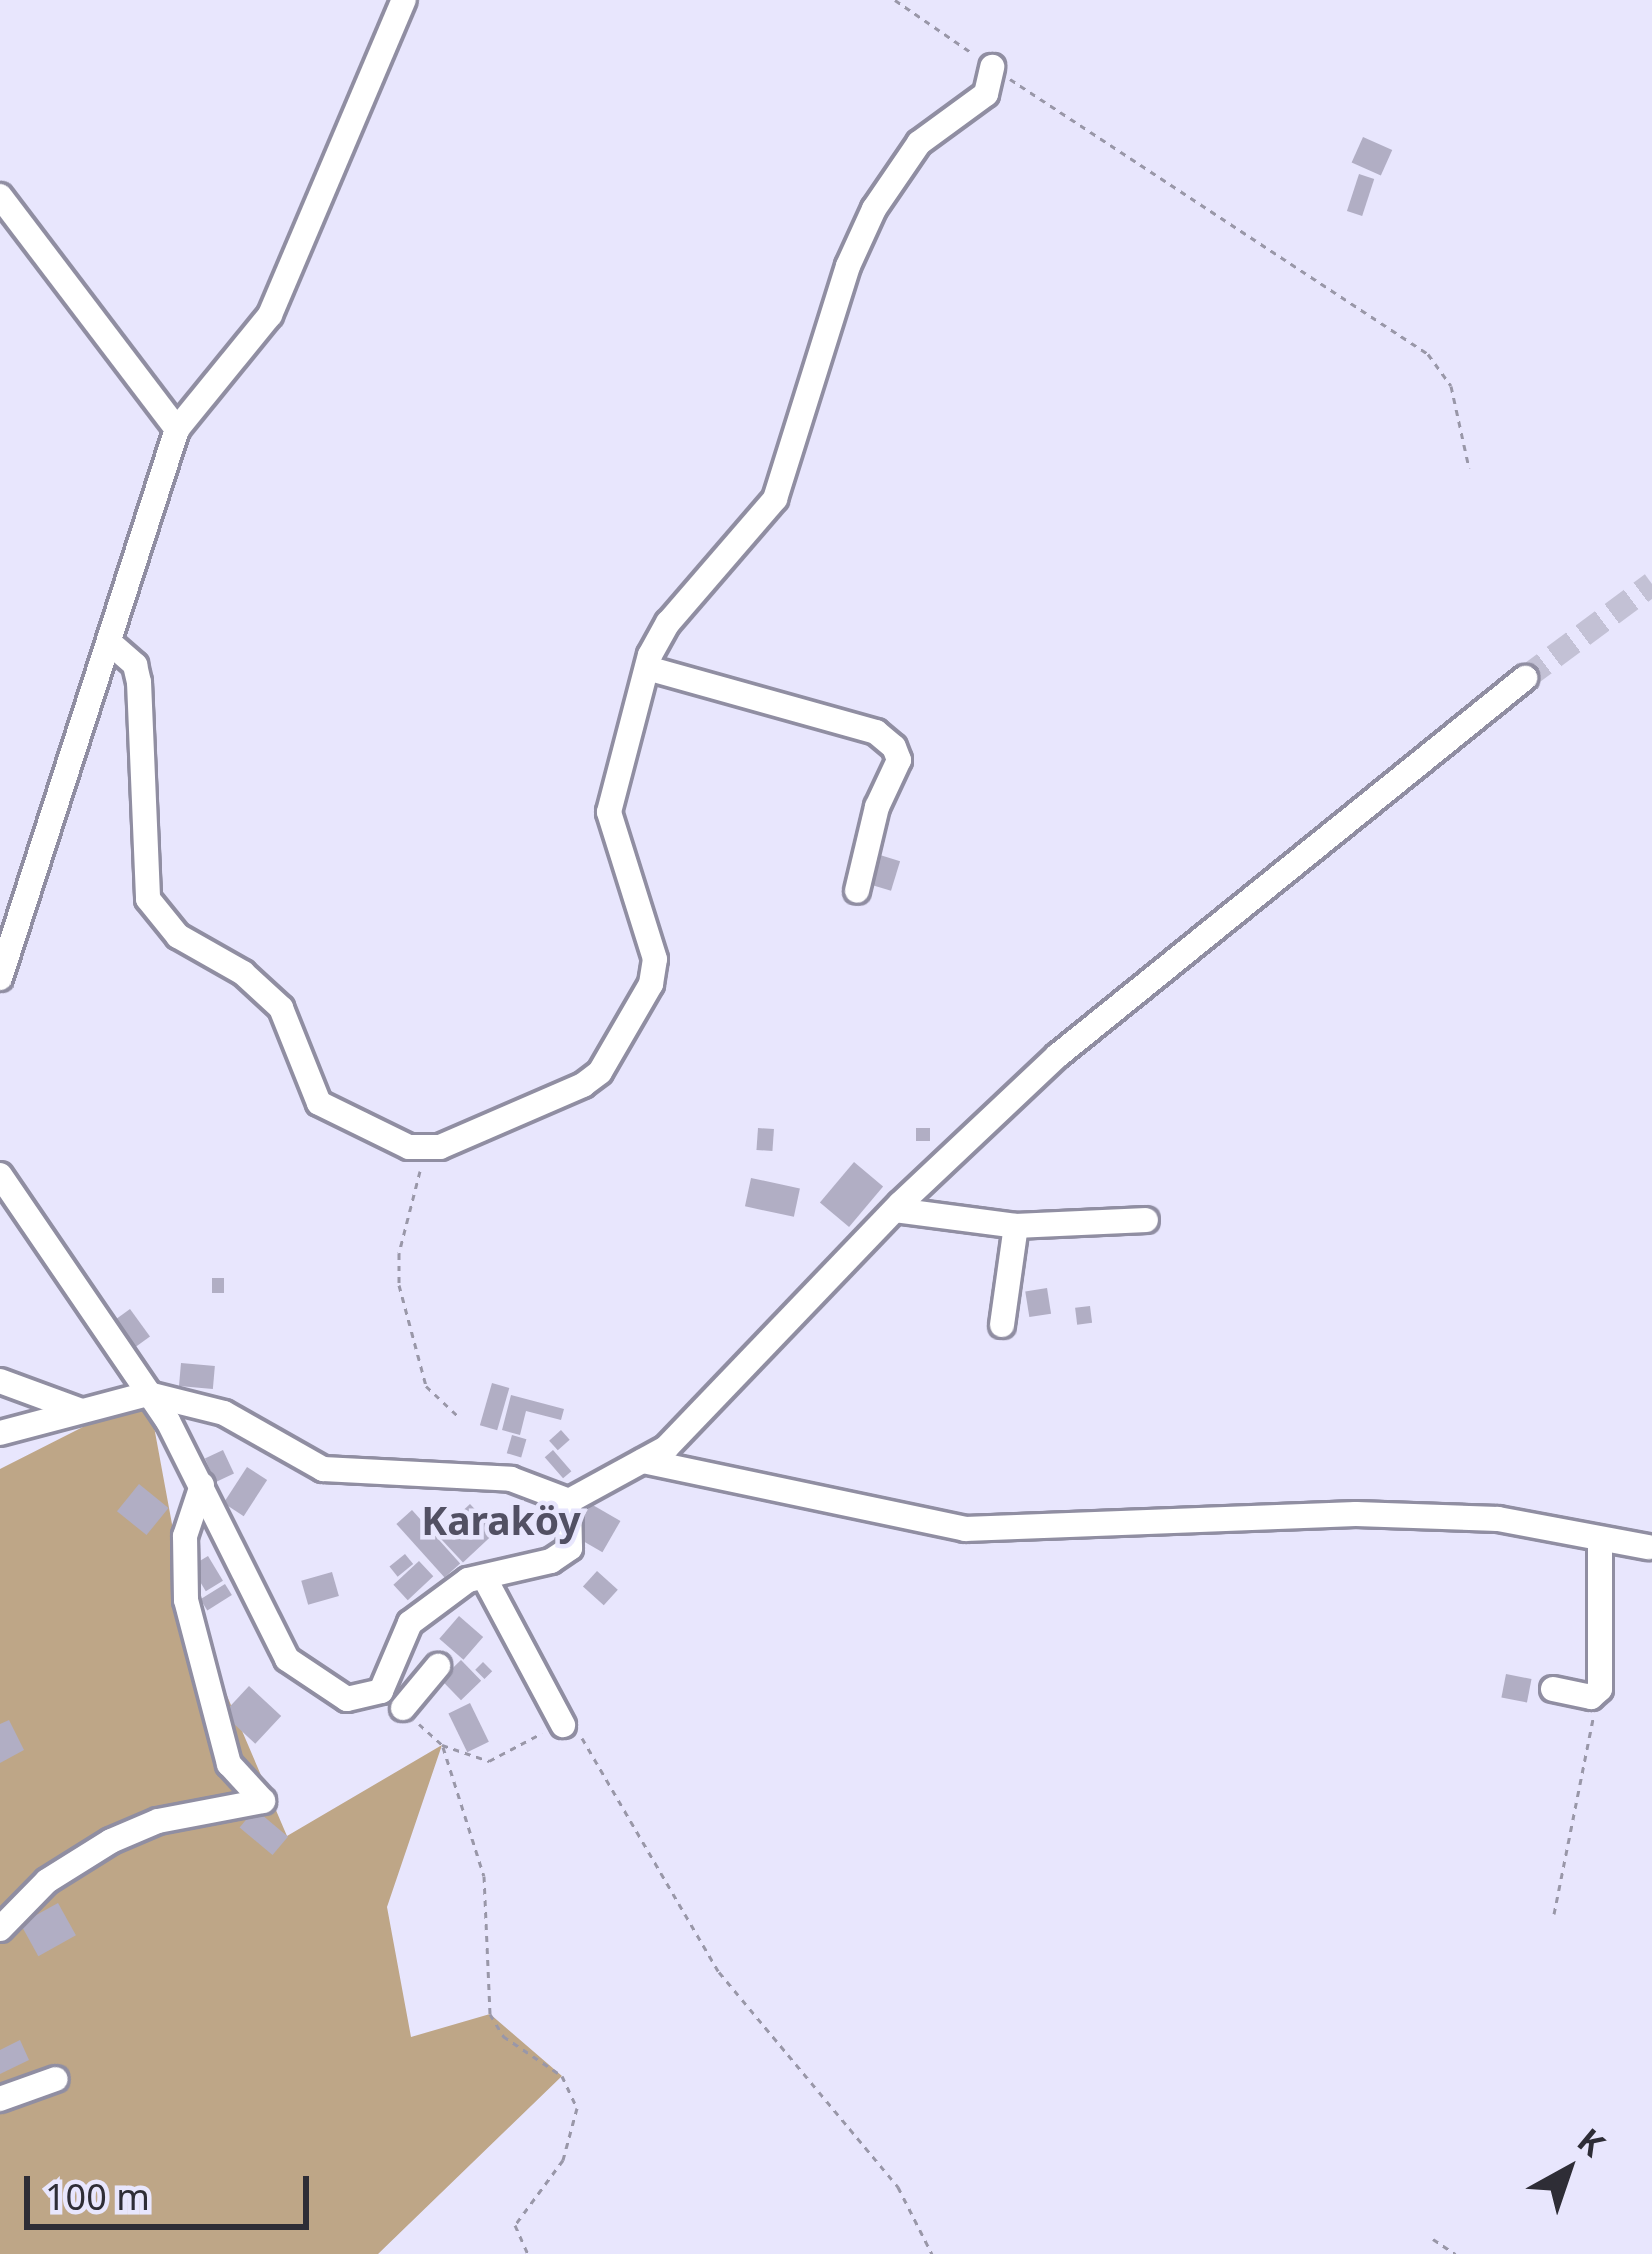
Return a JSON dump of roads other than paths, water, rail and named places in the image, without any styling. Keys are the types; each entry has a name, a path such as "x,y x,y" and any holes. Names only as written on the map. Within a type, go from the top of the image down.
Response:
{"street":[{"path":"0,978 177,429 270,315 404,0"},
{"path":"109,642 135,665 139,682 148,899 159,918 281,1008 319,1103 413,1147 467,1138 583,1085 643,1006 655,959 609,812 647,668 668,623 775,499 848,266 874,209 919,143 986,94 992,67"},
{"path":"0,196 177,429"},
{"path":"647,668 876,732 894,747 899,760 877,807 857,891"},
{"path":"0,1433 148,1394 224,1413 323,1469 511,1479 569,1501 643,1461 699,1417 895,1210 1057,1056 1525,678"},
{"path":"0,1175 148,1394 202,1485 287,1659 347,1699 381,1691 410,1623 484,1577 570,1549 569,1501"},
{"path":"895,1210 1016,1226 1146,1220"},
{"path":"1002,1325 1016,1226"},
{"path":"0,1381 79,1410"},
{"path":"643,1461 965,1528 1356,1514 1498,1520 1648,1547"},
{"path":"0,1929 47,1881 111,1841 158,1821 263,1801 229,1764 186,1600 185,1536 202,1485"},
{"path":"1552,1689 1598,1694 1600,1542"},
{"path":"484,1577 563,1725"},
{"path":"403,1708 438,1666"},
{"path":"0,2099 56,2079"}],"tunnel":[{"path":"1525,678 1652,584"}],"district":[{"name":"Karaköy","path":"501,1520"}]}
